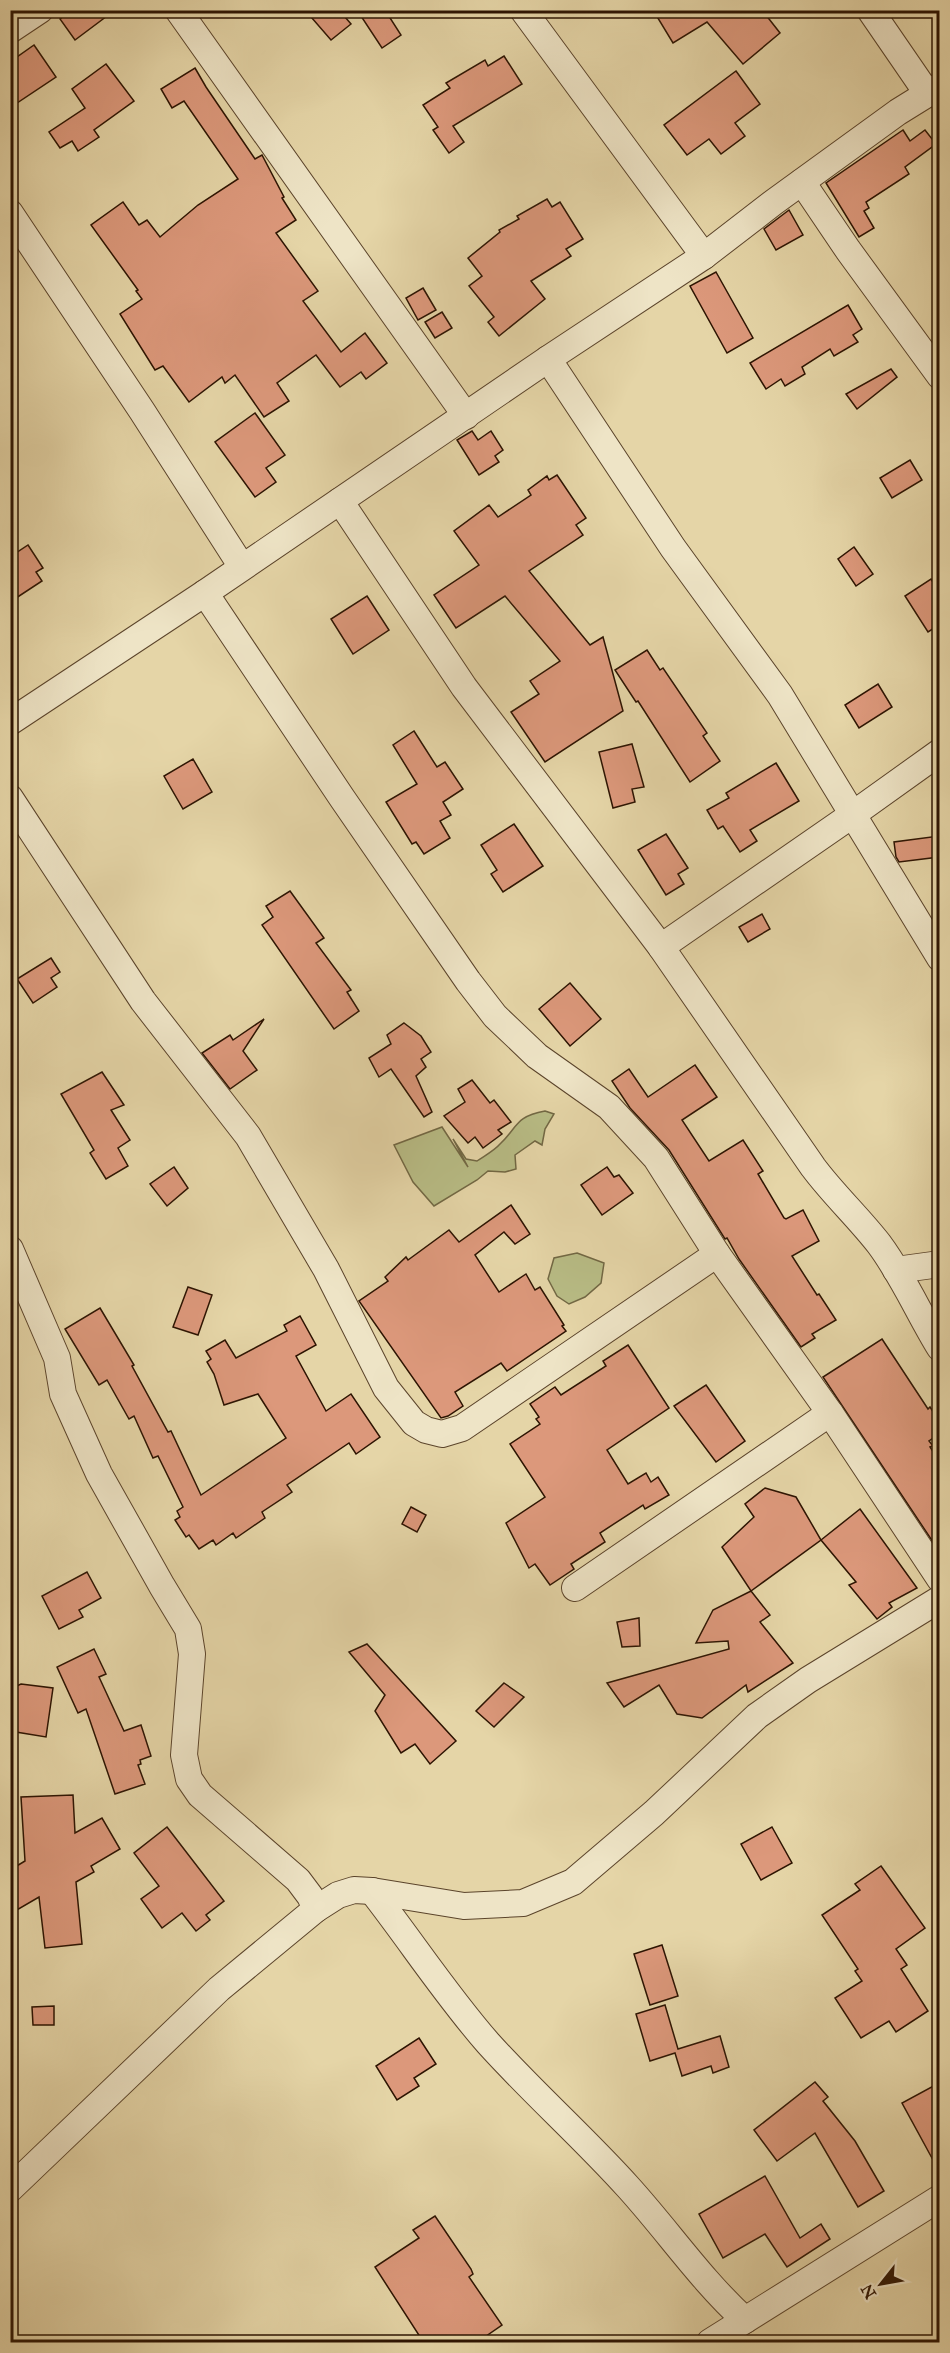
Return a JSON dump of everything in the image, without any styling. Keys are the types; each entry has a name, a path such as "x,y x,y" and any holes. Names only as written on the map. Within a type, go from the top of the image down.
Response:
{"street":[{"path":"10,30 40,10"},
{"path":"178,10 466,416"},
{"path":"523,10 704,256"},
{"path":"10,722 704,256 802,182 933,89 870,10"},
{"path":"802,182 939,376"},
{"path":"10,213 142,411 242,567"},
{"path":"548,359 673,548 780,695 939,958"},
{"path":"340,501 464,687 661,947 813,1167 832,1192 878,1243 896,1270 939,1348"},
{"path":"205,592 342,798 495,1016 537,1056 609,1107 656,1158 717,1254 830,1413 939,1579"},
{"path":"661,947 939,752"},
{"path":"10,798 142,1001 248,1136 326,1269 386,1388 414,1423 426,1430 442,1434 462,1428 717,1254"},
{"path":"10,1249 57,1358 63,1394 99,1474 188,1629 192,1654 184,1755 189,1779 200,1795 298,1880 316,1909"},
{"path":"896,1270 939,1264"},
{"path":"575,1588 830,1413"},
{"path":"10,2189 219,1989 316,1909 338,1895 354,1890 464,1906 523,1904 573,1882 654,1812 757,1716 808,1680 939,1599"},
{"path":"372,1891 455,2002 489,2043 609,2166 655,2216 718,2296 745,2320"},
{"path":"710,2343 939,2198"}],"green space":[{"path":"545,1111 554,1114 545,1129 542,1145 535,1141 515,1155 516,1169 505,1172 488,1171 434,1206 413,1182 394,1145 442,1127 468,1167 453,1139 466,1159 477,1161 498,1147 522,1119"},
{"path":"577,1253 604,1263 601,1283 585,1297 569,1304 557,1296 548,1279 554,1258"}],"building":[{"path":"72,10 115,10 75,40 60,19"},
{"path":"305,10 339,10 351,24 331,40"},
{"path":"357,10 385,10 401,35 382,48"},
{"path":"653,10 762,10 780,33 743,64 707,22 673,43"},
{"path":"34,45 56,77 17,103 10,94 10,62"},
{"path":"504,56 522,84 453,126 464,142 449,153 433,130 438,127 423,105 450,88 446,83 485,60 488,66"},
{"path":"106,64 134,101 94,130 99,137 78,151 72,141 60,148 49,132 85,108 72,89"},
{"path":"195,68 255,159 262,155 284,197 282,198 296,220 276,233 318,291 303,301 341,352 365,333 387,363 366,379 361,372 340,387 316,355 277,383 289,401 264,417 235,375 225,383 222,377 189,402 163,366 155,370 120,314 142,299 136,291 138,290 91,225 123,202 139,225 147,220 160,237 198,205 238,179 184,101 172,108 161,89"},
{"path":"736,71 760,104 735,123 745,136 721,154 709,139 687,155 664,125"},
{"path":"903,130 910,141 925,130 936,144 905,167 909,174 866,202 869,208 864,211 874,228 859,237 826,183"},
{"path":"547,199 552,207 560,202 583,239 566,249 571,256 531,281 545,299 499,336 488,322 494,317 469,286 482,276 468,258 500,232 499,230 519,219 517,216"},
{"path":"789,210 803,235 776,250 764,229"},
{"path":"716,272 753,338 727,353 690,286"},
{"path":"423,288 436,310 418,320 406,298"},
{"path":"848,305 862,329 853,335 858,342 834,356 830,349 802,367 805,374 785,386 781,379 766,389 750,363"},
{"path":"442,312 452,328 435,338 425,322"},
{"path":"891,369 897,377 857,409 846,394"},
{"path":"255,413 285,455 266,468 276,482 255,497 215,442"},
{"path":"472,431 478,440 491,431 503,450 495,456 499,462 479,475 457,440"},
{"path":"910,460 922,480 892,498 880,478"},
{"path":"557,475 586,518 576,525 583,535 529,571 590,645 603,637 623,711 545,762 511,712 539,694 530,681 560,661 505,596 456,628 434,595 479,565 454,531 489,505 498,517 531,495 528,490 547,476 549,480"},
{"path":"28,545 43,568 36,572 42,581 10,602 10,557"},
{"path":"854,547 873,574 856,586 838,559"},
{"path":"931,579 939,592 939,625 928,632 905,596"},
{"path":"367,596 389,630 353,654 331,619"},
{"path":"647,650 660,670 663,668 707,733 703,736 720,761 690,782 638,701 636,702 615,670"},
{"path":"878,684 892,707 859,728 845,705"},
{"path":"414,731 437,767 445,762 463,789 443,802 451,815 440,821 450,838 424,854 416,842 412,844 386,802 417,784 393,745"},
{"path":"632,744 644,787 632,789 635,802 613,808 599,752"},
{"path":"193,759 212,792 183,809 164,776"},
{"path":"776,763 799,801 750,830 757,841 740,852 723,826 718,829 707,810 729,798 726,793"},
{"path":"514,824 543,866 503,892 491,874 497,870 481,845"},
{"path":"666,834 688,868 678,874 684,884 666,895 638,850"},
{"path":"939,836 939,857 899,862 896,857 894,842"},
{"path":"290,891 324,938 316,943 351,990 347,992 359,1011 334,1029 262,925 273,917 266,906"},
{"path":"762,914 770,929 748,942 739,927"},
{"path":"51,958 60,972 51,978 57,987 33,1003 17,979"},
{"path":"570,983 601,1019 570,1046 539,1009"},
{"path":"264,1019 243,1051 257,1070 230,1089 202,1053 230,1035 233,1040"},
{"path":"404,1023 421,1036 431,1052 421,1059 426,1067 416,1076 432,1112 424,1117 391,1069 379,1077 369,1058 391,1044 387,1035"},
{"path":"695,1065 717,1097 682,1120 709,1161 743,1140 763,1171 758,1174 784,1218 803,1210 819,1241 792,1256 836,1320 812,1334 815,1338 801,1347 739,1259 727,1238 725,1239 669,1150 630,1108 612,1081 629,1069 648,1097"},
{"path":"102,1072 124,1105 111,1110 130,1140 118,1148 128,1166 106,1179 90,1153 94,1150 61,1094"},
{"path":"472,1080 490,1103 494,1100 511,1122 498,1130 502,1134 483,1148 475,1137 468,1143 444,1116 465,1102 458,1089"},
{"path":"174,1167 188,1188 167,1206 150,1184"},
{"path":"607,1167 614,1177 619,1175 633,1193 602,1215 581,1185"},
{"path":"511,1205 530,1234 515,1244 504,1232 475,1255 499,1292 526,1274 535,1290 540,1287 566,1331 507,1371 501,1363 455,1392 463,1406 441,1418 359,1301 388,1281 385,1277 406,1257 408,1260 449,1230 459,1242"},
{"path":"188,1287 212,1295 198,1335 173,1327"},
{"path":"100,1308 134,1365 132,1366 168,1432 171,1431 201,1495 286,1438 258,1394 224,1405 214,1374 207,1362 211,1359 206,1351 225,1340 236,1358 287,1331 284,1325 300,1316 316,1345 296,1356 326,1411 351,1394 380,1437 356,1454 349,1443 287,1485 292,1492 262,1512 265,1518 236,1538 233,1533 216,1545 213,1540 199,1549 189,1535 186,1537 175,1520 180,1517 177,1511 183,1507 158,1456 153,1458 134,1416 129,1419 107,1380 99,1385 65,1329"},
{"path":"882,1339 928,1409 930,1407 939,1421 939,1434 929,1441 939,1461 939,1551 823,1377"},
{"path":"628,1345 669,1408 607,1450 628,1484 646,1473 651,1482 658,1477 669,1495 645,1509 643,1505 600,1533 605,1542 571,1564 574,1569 550,1585 535,1564 529,1568 506,1523 545,1497 510,1444 540,1424 536,1419 539,1417 530,1404 555,1387 561,1395 606,1366 603,1361"},
{"path":"706,1385 745,1441 716,1462 674,1406"},
{"path":"765,1488 796,1497 821,1540 751,1591 722,1547 754,1517 745,1504"},
{"path":"411,1507 426,1515 417,1532 402,1524"},
{"path":"860,1509 917,1588 889,1603 892,1607 877,1619 849,1585 856,1582 821,1540"},
{"path":"87,1572 101,1598 79,1610 83,1617 59,1629 42,1596"},
{"path":"751,1591 770,1615 760,1622 793,1663 748,1692 746,1685 702,1718 677,1714 659,1685 624,1707 607,1683 729,1649 728,1641 696,1643 713,1610"},
{"path":"639,1618 640,1646 622,1647 617,1622"},
{"path":"367,1644 456,1741 430,1764 415,1744 401,1753 375,1711 385,1695 349,1652"},
{"path":"94,1649 106,1674 99,1677 124,1731 141,1725 151,1756 140,1760 141,1764 138,1765 145,1784 115,1794 86,1709 78,1713 57,1667"},
{"path":"504,1683 524,1697 494,1727 476,1711"},
{"path":"21,1684 53,1688 46,1737 10,1731 10,1689"},
{"path":"73,1795 75,1833 102,1818 120,1849 91,1866 94,1872 76,1882 82,1944 45,1948 39,1897 10,1914 10,1870 25,1861 21,1797"},
{"path":"167,1827 224,1901 206,1915 210,1920 196,1931 182,1913 162,1928 141,1899 159,1886 134,1853"},
{"path":"772,1827 792,1863 761,1880 741,1844"},
{"path":"881,1866 925,1928 896,1949 907,1965 901,1969 928,2011 896,2032 889,2021 861,2038 835,1998 862,1981 855,1971 858,1969 822,1915 860,1890 855,1884"},
{"path":"662,1945 678,1996 650,2005 634,1954"},
{"path":"665,2005 678,2049 720,2036 729,2067 713,2073 711,2066 682,2076 675,2053 650,2061 636,2014"},
{"path":"54,2006 54,2025 33,2025 32,2007"},
{"path":"419,2038 436,2064 414,2078 419,2086 397,2100 376,2066"},
{"path":"815,2082 828,2097 823,2101 855,2141 884,2191 858,2207 815,2133 777,2161 754,2130"},
{"path":"939,2083 939,2171 902,2103"},
{"path":"765,2176 800,2238 821,2224 830,2239 787,2267 765,2234 723,2258 699,2214"},
{"path":"435,2216 471,2269 473,2274 469,2277 502,2325 476,2343 424,2343 375,2267 419,2238 413,2230"}]}
